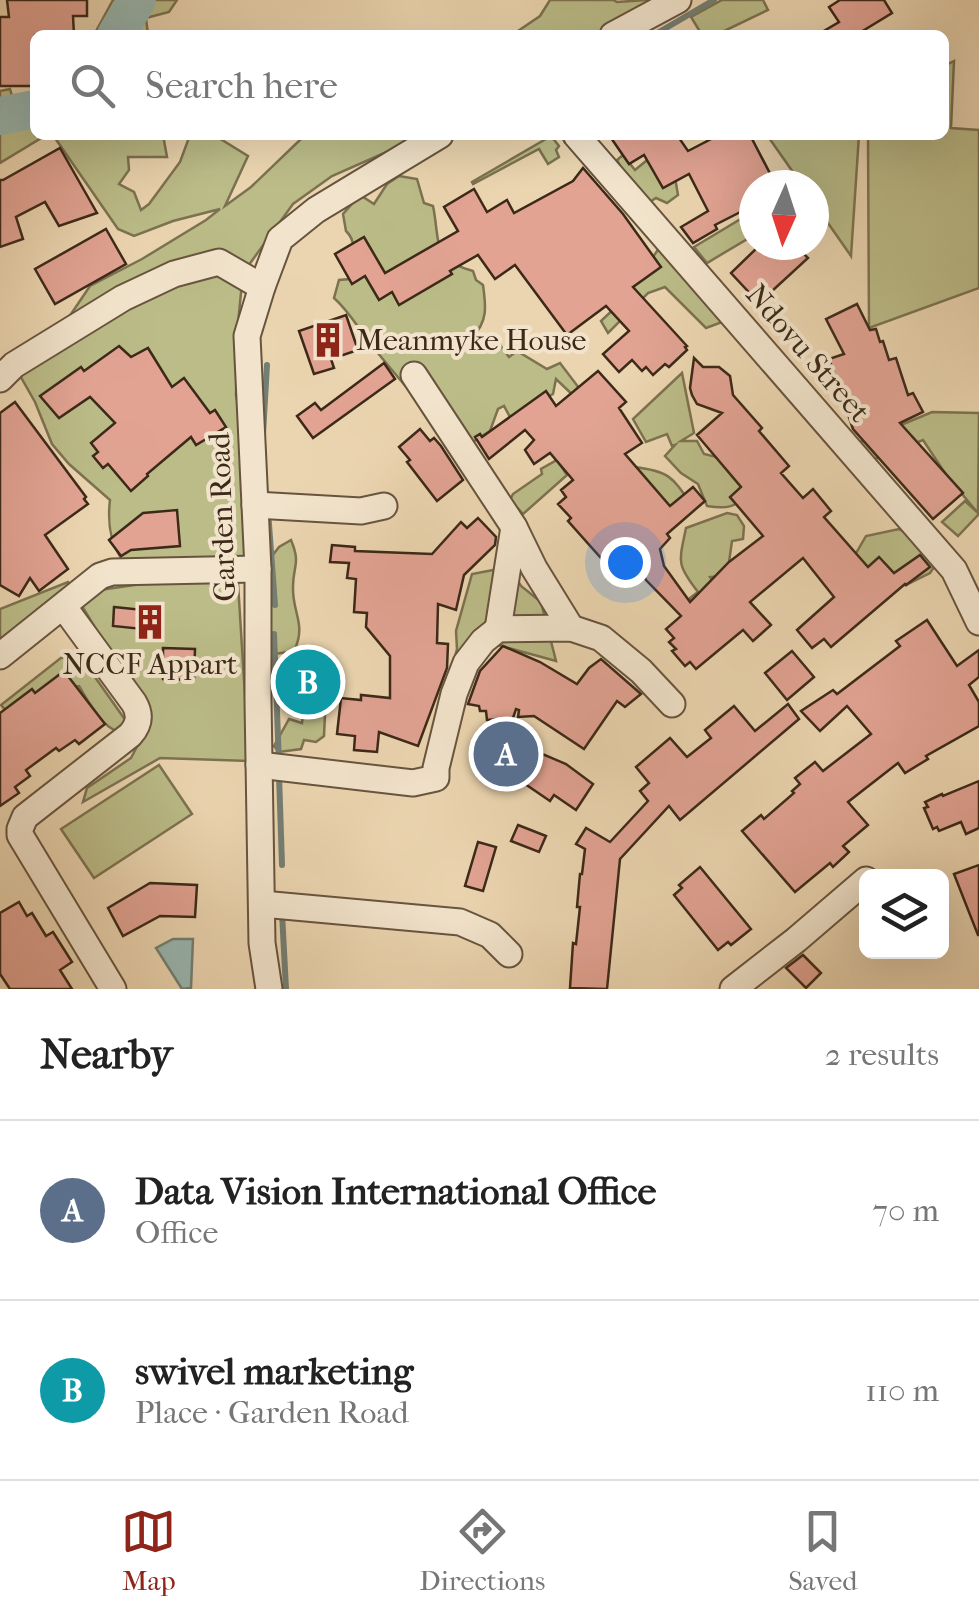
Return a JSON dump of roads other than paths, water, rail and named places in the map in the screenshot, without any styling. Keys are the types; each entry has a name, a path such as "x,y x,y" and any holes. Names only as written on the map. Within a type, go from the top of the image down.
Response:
{"street":[{"path":"622,30 678,0"},
{"name":"Garden Road","path":"269,989 262,943 258,569 247,336 280,240 316,210 432,140"},
{"name":"Ndovu Street","path":"580,140 954,570 979,622"},
{"path":"0,379 14,364 62,334 122,298 174,274 219,262 262,287"},
{"path":"414,375 514,527 571,628"},
{"path":"255,505 361,510 384,506"},
{"path":"498,629 514,527"},
{"path":"0,656 100,576 112,572 258,569"},
{"path":"63,606 134,703 138,723 130,735 26,816 20,836 113,989"},
{"path":"259,765 413,783 436,778 454,694 466,663 498,629 571,628 602,638 642,671 672,704"},
{"path":"733,989 859,887"},
{"path":"262,904 460,922 490,935 509,954"}],"water":[{"path":"173,939 193,939 191,988 182,989 156,948"}],"waterway":[{"path":"119,30 137,0"},
{"path":"663,30 714,0"},
{"path":"0,116 30,110"},
{"path":"263,434 267,365"},
{"path":"268,511 275,605"},
{"path":"274,634 279,763"},
{"path":"279,775 282,865"},
{"path":"282,913 286,989"}],"place":[{"name":"Meanmyke House","path":"328,340"},
{"name":"NCCF Appart","path":"150,622"},
{"name":"swivel marketing","path":"308,682"},
{"name":"Data Vision International Office","path":"506,754"}]}
